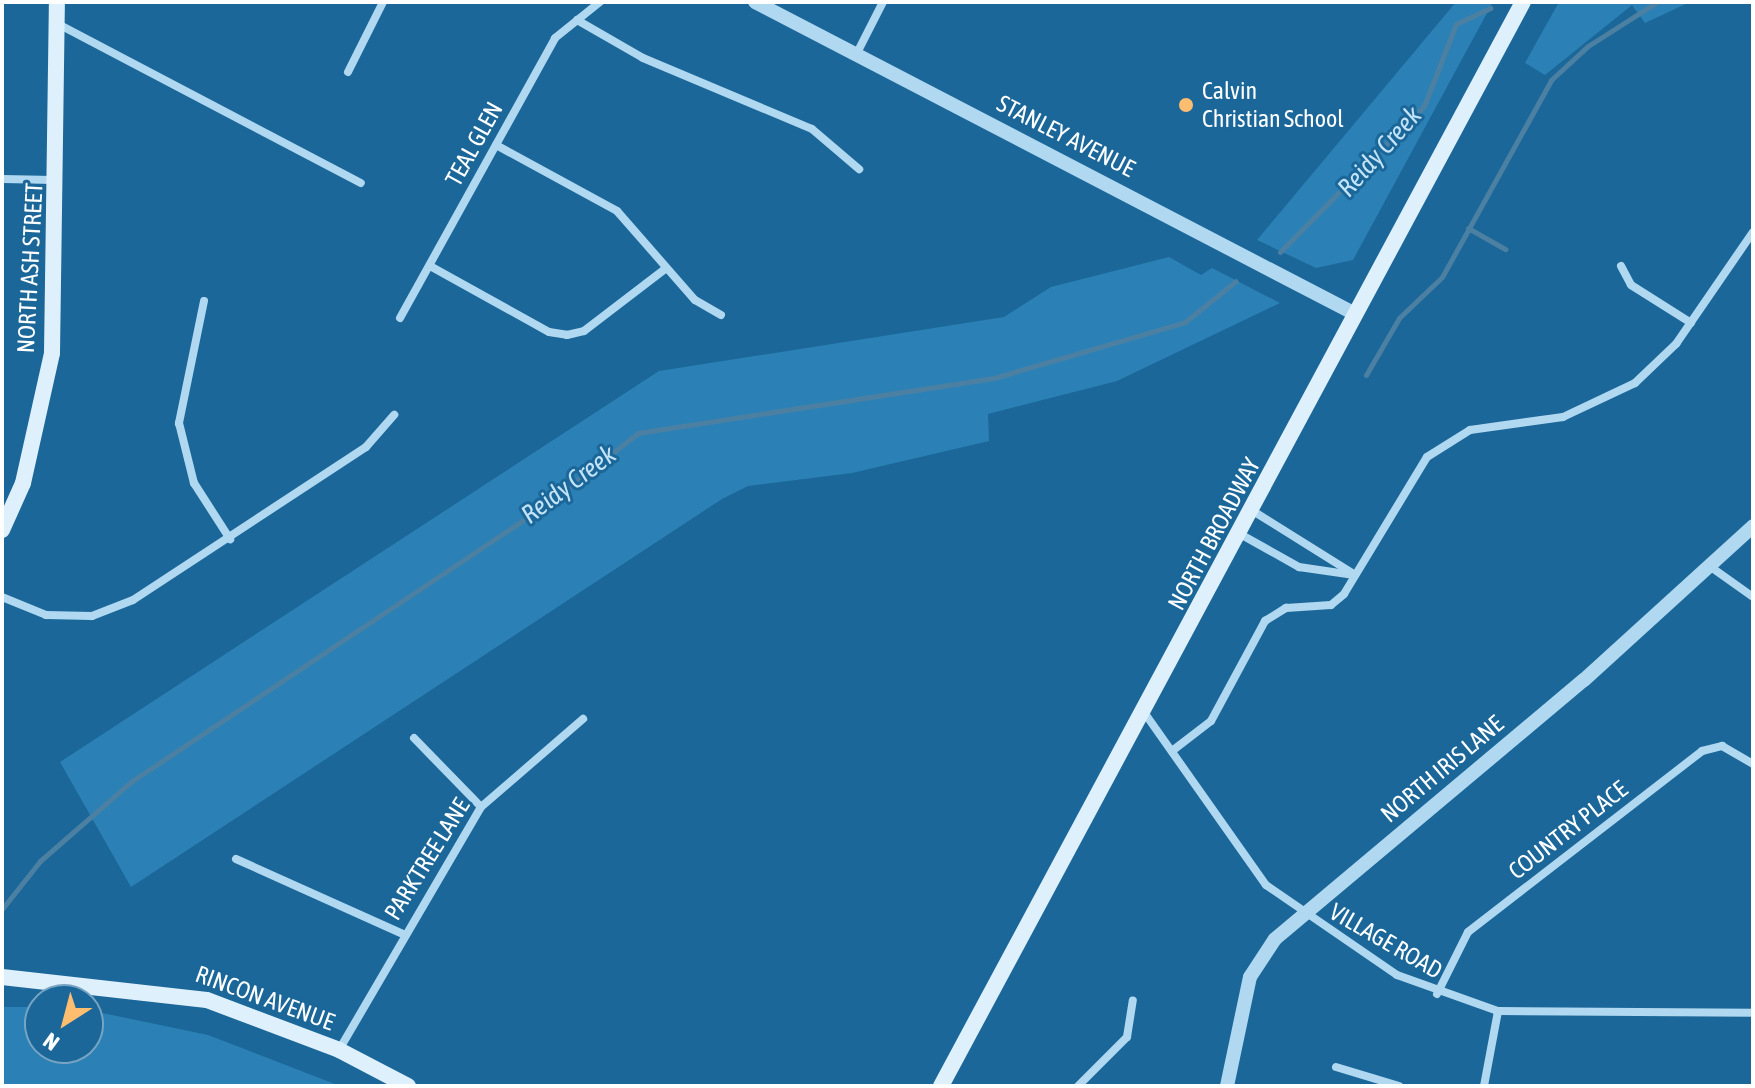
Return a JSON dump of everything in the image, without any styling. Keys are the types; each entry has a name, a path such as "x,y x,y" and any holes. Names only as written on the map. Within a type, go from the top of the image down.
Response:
{"main road":[{"name":"NORTH ASH STREET","path":"2,530 23,483 52,353 58,180 57,2"},
{"name":"NORTH BROADWAY","path":"941,1086 1146,715 1355,314 1523,2"},
{"name":"RINCON AVENUE","path":"2,977 174,991 339,1050 408,1086"}],"street":[{"path":"348,72 383,2"},
{"name":"TEAL GLEN","path":"400,318 555,38 600,2"},
{"name":"STANLEY AVENUE","path":"755,2 1355,314"},
{"path":"856,55 883,2"},
{"path":"577,20 643,58 812,129 859,169"},
{"path":"58,24 361,183"},
{"path":"496,145 617,211 665,269 721,315"},
{"path":"2,179 58,180"},
{"path":"1172,751 1211,721 1265,621 1286,608 1331,605 1354,575 1427,457 1470,430 1563,417 1610,399 1663,361 1753,232"},
{"path":"430,266 549,332 567,335 584,331 665,269"},
{"path":"1621,266 1631,285 1691,323"},
{"path":"204,301 179,423 194,483 230,539"},
{"path":"2,597 46,615 92,616 133,600 366,447 394,415"},
{"path":"1253,511 1354,575"},
{"name":"NORTH IRIS LANE","path":"1227,1086 1251,974 1300,915 1584,680 1753,526"},
{"path":"1240,534 1299,567 1354,575"},
{"path":"1708,564 1753,597"},
{"name":"VILLAGE ROAD","path":"1146,715 1266,885 1300,915 1437,994 1498,1011 1753,1013"},
{"name":"PARKTREE LANE","path":"339,1050 403,934 481,807 583,719"},
{"path":"414,738 481,807"},
{"name":"COUNTRY PLACE","path":"1437,994 1468,932 1702,751 1722,746 1753,764"},
{"path":"236,859 403,934"},
{"path":"1078,1086 1127,1037 1133,1000"},
{"path":"1484,1086 1498,1011"},
{"path":"1336,1067 1399,1086"}],"shaded area":[{"path":"1456,2 1493,2 1353,260 1316,268 1257,240"},
{"path":"1559,2 1690,2 1645,23 1632,5 1545,75 1525,63"},
{"path":"1169,257 1201,275 1212,268 1280,303 1117,381 988,414 989,441 852,473 748,486 722,499 131,887 60,762 659,371 1004,317 1051,287"},
{"path":"2,1007 24,1007 24,1064 104,1064 104,1013 208,1035 340,1086 2,1086"}],"waterway":[{"path":"1366,375 1399,318 1442,277 1551,80 1588,46 1657,2"},
{"name":"Reidy Creek","path":"1280,252 1424,106 1456,24 1490,8"},
{"path":"1468,228 1505,249"},
{"name":"Reidy Creek","path":"2,909 40,861 132,781 543,507 638,433 994,378 1185,322 1236,281"}],"place":[{"name":"Calvin Christian School","path":"1186,105"}]}
